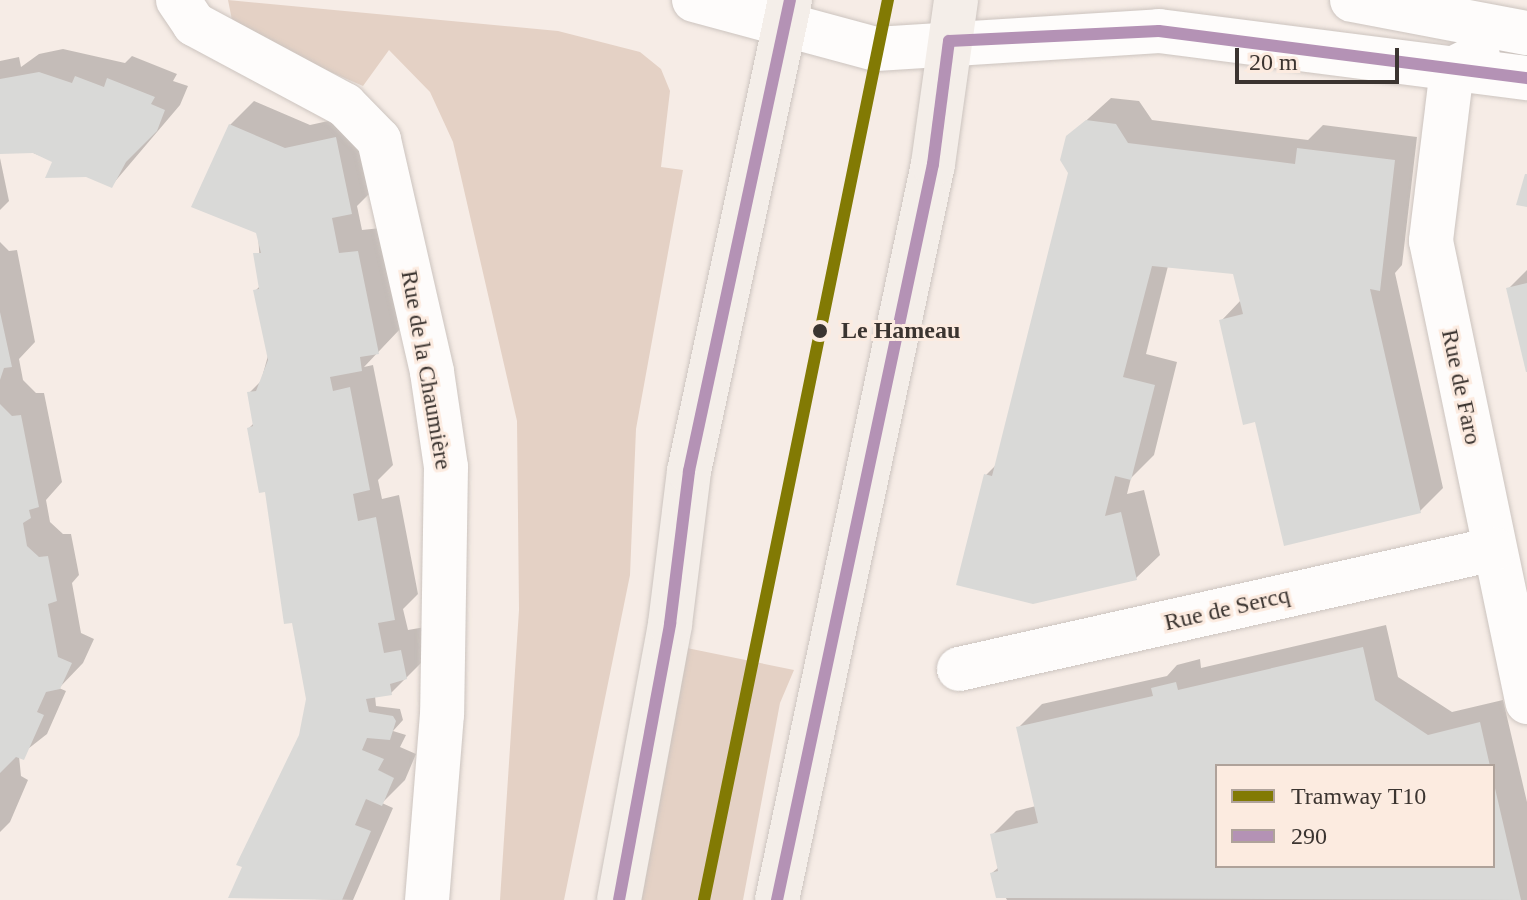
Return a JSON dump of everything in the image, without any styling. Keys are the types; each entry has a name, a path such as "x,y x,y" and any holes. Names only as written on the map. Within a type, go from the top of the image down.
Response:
{"main road":[{"path":"619,900 670,624 689,471 787,12"},
{"path":"777,900 933,164 952,21"}],"street":[{"name":"Rue de la Chaumière","path":"178,0 204,31 345,105 379,140 432,372 446,467 442,714 427,900"},
{"path":"694,0 787,12 876,49 952,21 1159,31 1527,78"},
{"path":"1352,0 1527,33"},
{"path":"1452,69 1486,52 1527,52"},
{"name":"Rue de Faro","path":"1452,69 1431,241 1527,702"},
{"name":"Rue de Sercq","path":"959,669 1494,549"}],"shaded area":[{"path":"228,0 558,31 640,52 661,69 670,91 661,167 683,170 636,429 630,575 564,900 500,900 519,610 517,421 453,142 430,92 389,50 363,86 234,30"},
{"path":"677,646 794,670 780,703 743,900 632,900"}],"building":[{"path":"39,72 72,83 75,76 104,87 107,78 155,97 151,104 165,110 157,131 126,162 112,188 86,177 45,178 52,162 33,153 0,154 0,79"},
{"path":"1086,120 1116,124 1128,143 1295,164 1297,148 1395,160 1380,291 1370,289 1421,513 1284,546 1255,422 1243,425 1219,320 1243,314 1233,274 1152,266 1123,377 1155,385 1131,480 1115,476 1105,516 1121,512 1137,580 1033,604 956,585 984,474 992,476 1068,173 1060,160 1066,136"},
{"path":"229,124 285,148 336,137 352,214 332,218 339,253 358,251 379,354 360,357 362,371 330,377 333,391 350,387 370,490 353,494 358,521 376,517 395,620 378,623 384,653 401,650 407,679 390,684 392,695 366,699 369,712 393,716 396,721 390,740 367,738 362,750 384,759 378,770 394,778 382,806 366,799 355,825 371,831 342,900 228,898 242,867 236,865 299,735 306,699 292,623 284,624 265,492 259,493 247,428 253,426 247,392 256,391 268,360 253,290 259,289 253,253 261,253 256,233 191,207"},
{"path":"1527,174 1527,207 1516,205"},
{"path":"1527,283 1527,372 1526,372 1506,288"},
{"path":"0,312 12,367 4,368 0,380"},
{"path":"0,404 12,416 21,415 39,507 29,510 31,518 23,523 27,546 39,557 48,556 57,601 48,604 58,657 72,663 60,689 46,692 37,712 44,715 24,760 16,757 0,773"},
{"path":"1363,647 1375,700 1428,735 1480,722 1490,764 1215,764 1215,868 1495,868 1495,788 1521,900 996,898 990,873 998,871 990,834 1038,823 1016,727 1153,696 1151,688 1176,682 1178,690"}],"tram line":[{"name":"T10","path":"704,900 888,0"}],"transit line":[{"name":"290","path":"619,900 670,624 689,471 790,0"},
{"name":"290","path":"777,900 933,164 949,41 1159,31 1527,78"}],"place":[{"name":"Le Hameau","path":"820,331"}]}
